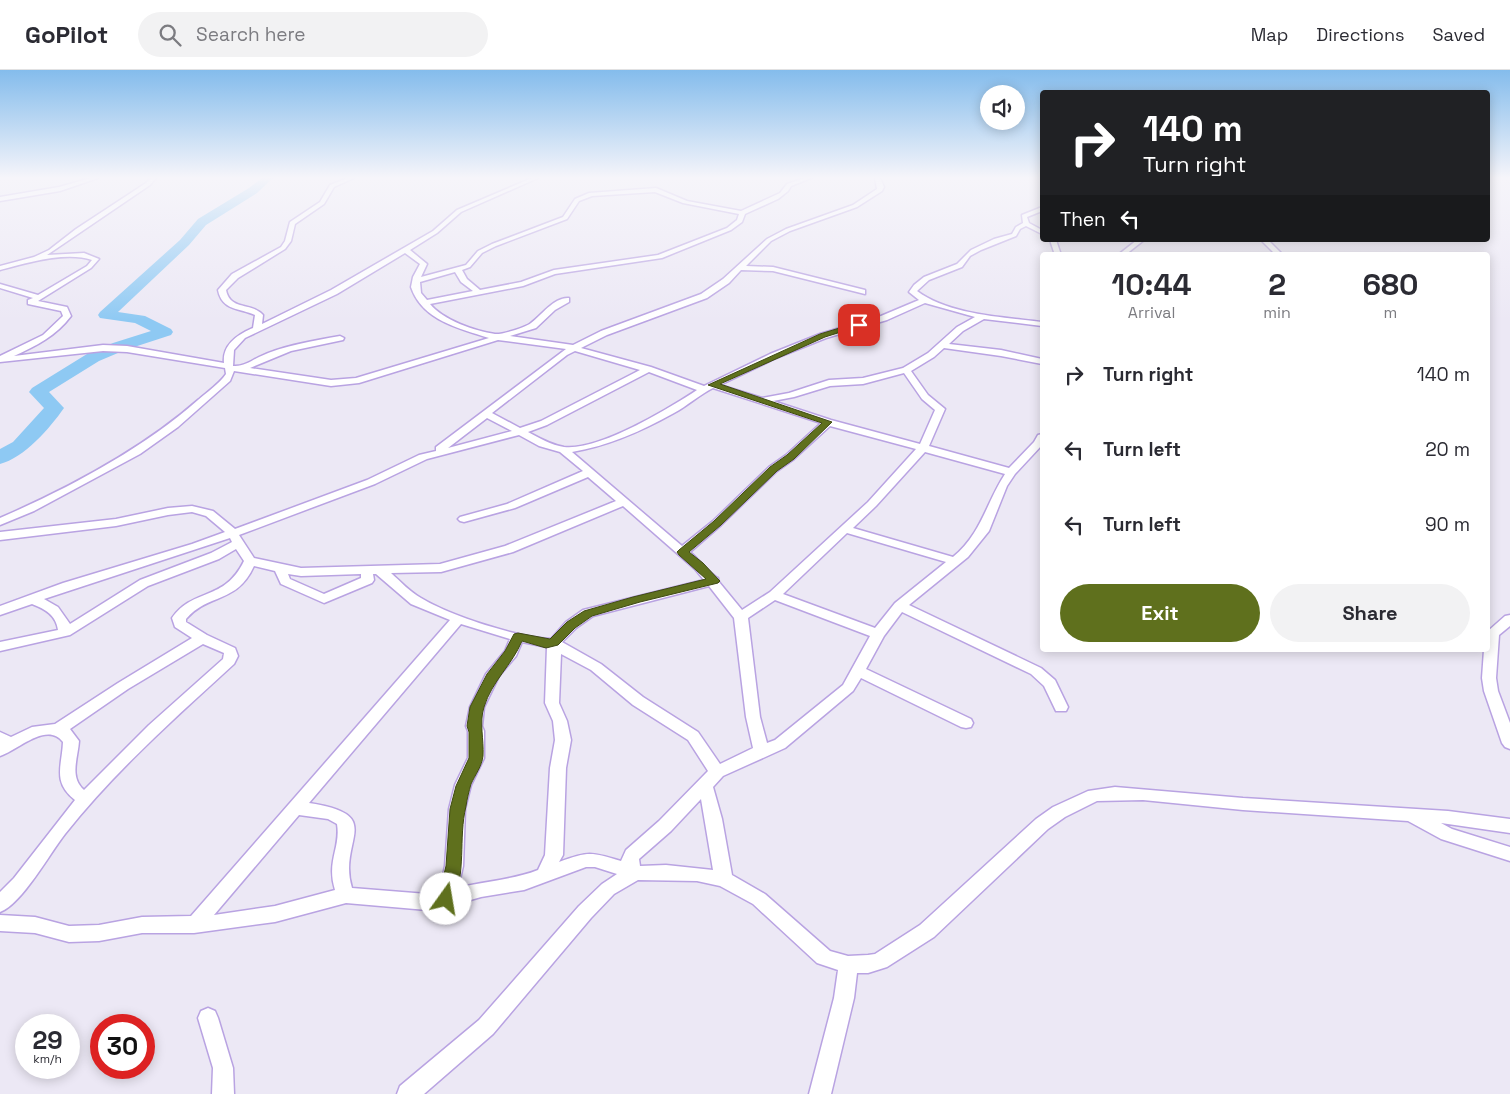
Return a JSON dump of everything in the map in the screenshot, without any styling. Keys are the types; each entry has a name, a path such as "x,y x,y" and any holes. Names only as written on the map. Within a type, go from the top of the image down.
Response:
{"street":[{"path":"36,258 62,244 84,226"},
{"path":"257,327 260,315 229,305 225,301 222,290 226,284 244,270 284,248 288,242 291,226"},
{"path":"0,522 115,465 155,440 191,412 228,379 230,367 228,357 233,344 242,336 257,327 334,292 435,232 442,226"},
{"path":"418,280 458,270 470,264 480,252 545,226"},
{"path":"424,304 523,284 554,272 660,257 681,246 733,226"},
{"path":"431,455 487,414 554,360 604,333 704,296 726,281 769,240 800,226"},
{"path":"1022,226 1018,228 1014,235 995,240 967,256 960,265 932,276 916,286 913,292 924,301 983,316 1040,324"},
{"path":"1125,252 1138,242"},
{"path":"1266,242 1277,252"},
{"path":"405,249 424,264 417,277 418,280 415,287 424,304 434,314 451,323 495,337 530,343 563,345 708,387 762,400 828,422 1011,472"},
{"path":"0,268 36,258 84,255 96,259 89,267 31,302 64,309 68,316 59,327 23,349 0,359"},
{"path":"0,261 14,264"},
{"path":"739,268 774,269 862,292"},
{"path":"458,270 464,280 479,292"},
{"path":"0,286 11,287 25,294 39,297"},
{"path":"0,359 109,348 127,348 240,370 344,383 365,380 533,326 554,307 566,300"},
{"path":"487,414 542,444 564,450 591,446 623,435 672,410 708,387 823,336 884,318 924,301"},
{"path":"762,400 791,395 830,383 864,381 906,370 931,354 960,328 983,316"},
{"path":"240,370 263,356 277,351 340,338"},
{"path":"941,345 1001,353 1040,362"},
{"path":"0,611 115,571 196,547 235,538 371,482 412,461 518,432 570,410 648,369"},
{"path":"741,617 774,595 846,529 872,504 922,448 940,409 926,397 906,370"},
{"path":"682,552 717,523 773,469 790,457 828,422"},
{"path":"635,873 629,862 632,855 664,826 717,772 780,744 848,688 878,634 900,606 955,562 984,531 1002,486 1011,472 1040,443"},
{"path":"564,450 700,566 714,581 741,617 753,717 761,751"},
{"path":"464,519 511,506 590,472"},
{"path":"0,536 35,530 106,524 154,515 201,510 212,515 235,538 250,561 280,569 375,574 441,568 509,549 625,501"},
{"path":"846,529 955,562"},
{"path":"0,647 20,641 52,638 65,632 144,584 215,556 235,538"},
{"path":"0,904 20,883 59,830 85,799 154,729 228,661 231,653 228,650 202,638 180,624 179,618 181,614 194,605 225,592 240,582 245,576 250,561"},
{"path":"280,569 285,581 324,599 375,574"},
{"path":"375,574 418,603 458,619 546,644 554,643 596,667 638,702 693,736 717,772"},
{"path":"545,875 554,855 558,768 563,740 560,721 552,703 554,643 571,625 588,613 637,599 714,581"},
{"path":"774,595 878,634"},
{"path":"30,599 47,605 58,613 65,627 65,632"},
{"path":"900,606 1036,671 1050,683 1061,707"},
{"path":"194,925 458,619"},
{"path":"1490,648 1492,634 1510,619"},
{"path":"446,899 454,866 457,809 463,786 476,758 476,732 474,726 477,707 493,674 511,653 518,636"},
{"path":"58,729 123,686 202,638"},
{"path":"1489,652 1488,662 1491,691 1510,743"},
{"path":"859,671 966,723"},
{"path":"4,744 51,728 64,732 71,741 66,774 75,790 85,799"},
{"path":"704,785 715,819 719,858 724,879"},
{"path":"0,923 35,926 69,934 99,933 142,925 194,925 275,914 346,895 427,902 446,899 481,889 524,883 585,860 595,860 635,873 697,874 724,879 759,898 824,957 848,965 868,964 880,961 927,931 1042,824 1059,812 1094,795 1143,794 1412,816 1448,817 1510,826"},
{"path":"296,808 336,815 344,820 348,830 340,863 340,875 346,895"},
{"path":"1412,816 1447,834 1510,854"},
{"path":"408,1094 486,1027 585,912 608,889 635,873"},
{"path":"820,1094 840,1022 848,978 848,965"},
{"path":"208,1018 223,1068 223,1094"}],"waterway":[{"path":"0,458 20,446 55,408 38,392 83,363 103,353 165,332 139,319 106,315 185,243 199,226"}],"route":[{"path":"446,899 454,866 457,809 463,786 476,758 474,718 477,707 493,674 511,653 518,636 546,644 554,643 571,625 588,613 637,599 714,581 700,566 682,552 733,509 773,469 790,457 828,422 712,385 773,356 823,336 859,325"}]}
